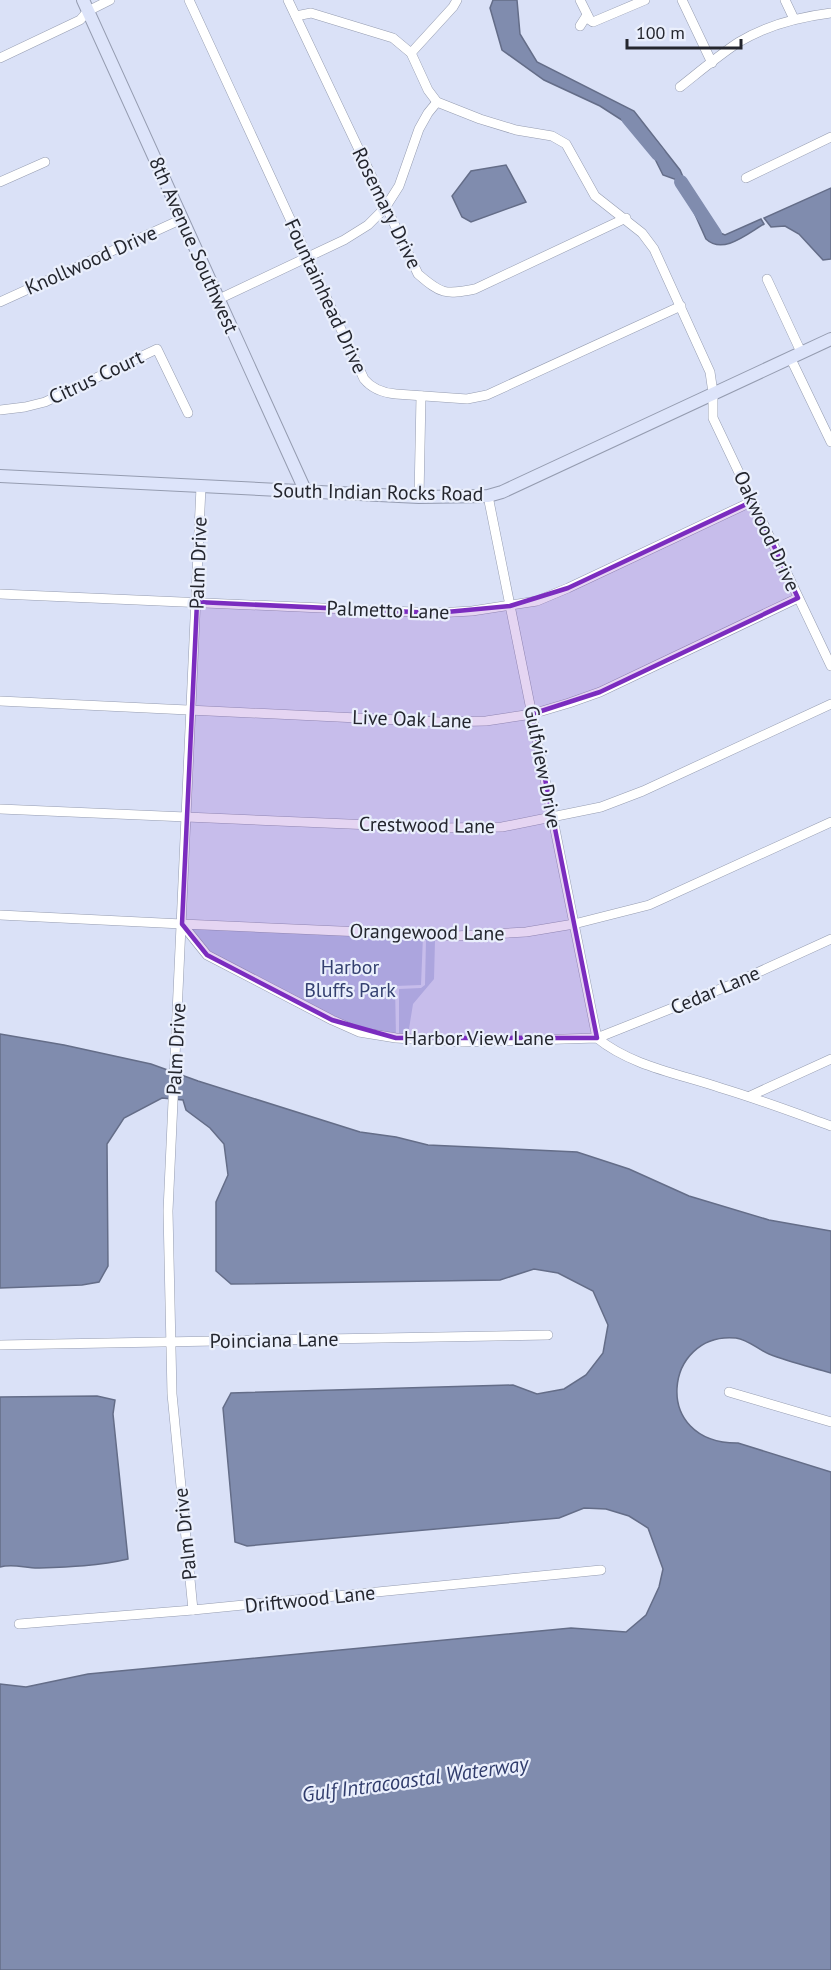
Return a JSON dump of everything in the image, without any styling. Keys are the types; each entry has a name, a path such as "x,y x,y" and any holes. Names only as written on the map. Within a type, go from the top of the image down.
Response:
{"street":[{"path":"0,58 80,20 86,5 110,0"},
{"name":"Fountainhead Drive","path":"189,0 364,380 369,386 387,393 421,396 467,399 487,395 681,306"},
{"name":"Rosemary Drive","path":"288,0 418,274 436,290 458,292 475,289 626,218"},
{"path":"411,53 453,8 457,0"},
{"path":"580,0 590,19"},
{"path":"580,26 590,19 645,0"},
{"path":"682,0 712,63"},
{"path":"785,0 794,19"},
{"name":"8th Avenue Southwest","path":"86,5 305,490"},
{"path":"219,299 308,257 368,225 385,207 399,186 419,129 437,102 428,90 411,53 393,38 312,13 296,16"},
{"path":"680,87 738,43 766,29 794,19 831,13"},
{"name":"Oakwood Drive","path":"437,102 516,130 552,136 566,144 595,196 605,206 626,218 642,233 654,249 710,372 713,418 831,666"},
{"path":"746,178 831,137"},
{"path":"0,182 45,162"},
{"name":"Knollwood Drive","path":"0,302 182,219"},
{"path":"767,279 831,442"},
{"name":"South Indian Rocks Road","path":"0,476 419,497 488,496 502,492 831,339"},
{"name":"Citrus Court","path":"0,410 45,402 157,349 188,412"},
{"path":"419,497 421,396"},
{"name":"Palm Drive","path":"193,1610 178,1463 171,1342 168,1211 201,487"},
{"name":"Gulfview Drive","path":"488,496 597,1038"},
{"name":"Palmetto Lane","path":"0,594 436,613 510,606 537,601 568,588 753,501"},
{"name":"Live Oak Lane","path":"0,701 441,722 486,721 532,714 600,692 798,598"},
{"name":"Crestwood Lane","path":"0,809 443,828 502,826 601,807 643,791 831,704"},
{"name":"Orangewood Lane","path":"182,924 455,936 526,932 619,914 675,894 831,822"},
{"path":"0,915 182,924"},
{"name":"Harbor View Lane","path":"182,924 207,955 359,1032 396,1038 462,1042 597,1038"},
{"name":"Cedar Lane","path":"597,1038 728,986 831,939"},
{"path":"597,1038 613,1051 635,1060 750,1096 831,1126"},
{"path":"750,1096 831,1059"},
{"name":"Poinciana Lane","path":"0,1345 548,1335"},
{"path":"729,1392 831,1422"},
{"name":"Driftwood Lane","path":"19,1624 193,1610 601,1570"}],"highlighted area":[{"path":"753,501 798,598 600,692 532,714 597,1038 396,1038 332,1020 207,955 182,924 197,602 436,613 510,606 568,588"}],"green space":[{"name":"Harbor Bluffs Park","path":"182,924 423,935 421,985 395,986 396,1038 359,1032 207,955"},
{"path":"426,939 435,940 434,979 413,1004 408,1035 399,1035 399,989 421,988 425,985"}],"water":[{"path":"493,0 517,0 520,34 537,62 634,111 680,170 697,209 711,229 725,235 761,219 764,224 727,244 720,245 706,239 680,181 663,175 642,133 600,106 544,80 502,50 490,8"},
{"path":"506,165 526,202 471,222 462,217 452,196 471,171"},
{"path":"831,188 831,259 823,260 799,234 785,226 771,227 764,218"},
{"name":"Gulf Intracoastal Waterway","path":"0,1034 151,1064 360,1132 396,1137 428,1145 577,1152 629,1169 689,1196 769,1220 831,1231 831,1373 777,1357 736,1338 712,1341 694,1352 682,1368 677,1388 680,1408 690,1426 710,1438 738,1443 831,1472 831,1970 0,1970 0,1684 26,1687 88,1674 571,1628 626,1632 646,1615 659,1587 663,1569 648,1528 629,1516 606,1509 584,1508 559,1518 247,1546 235,1542 223,1408 231,1393 513,1385 537,1394 564,1389 586,1375 603,1353 608,1325 593,1291 558,1273 534,1269 500,1280 231,1284 216,1271 216,1202 228,1175 224,1144 210,1128 186,1110 183,1100 162,1098 124,1118 107,1144 108,1266 99,1282 82,1285 0,1288"},
{"path":"97,1396 115,1400 113,1414 128,1559 72,1567 38,1568 9,1565 0,1567 0,1397"}],"waterway":[{"path":"628,118 658,154"},
{"path":"681,182 715,234"}]}
